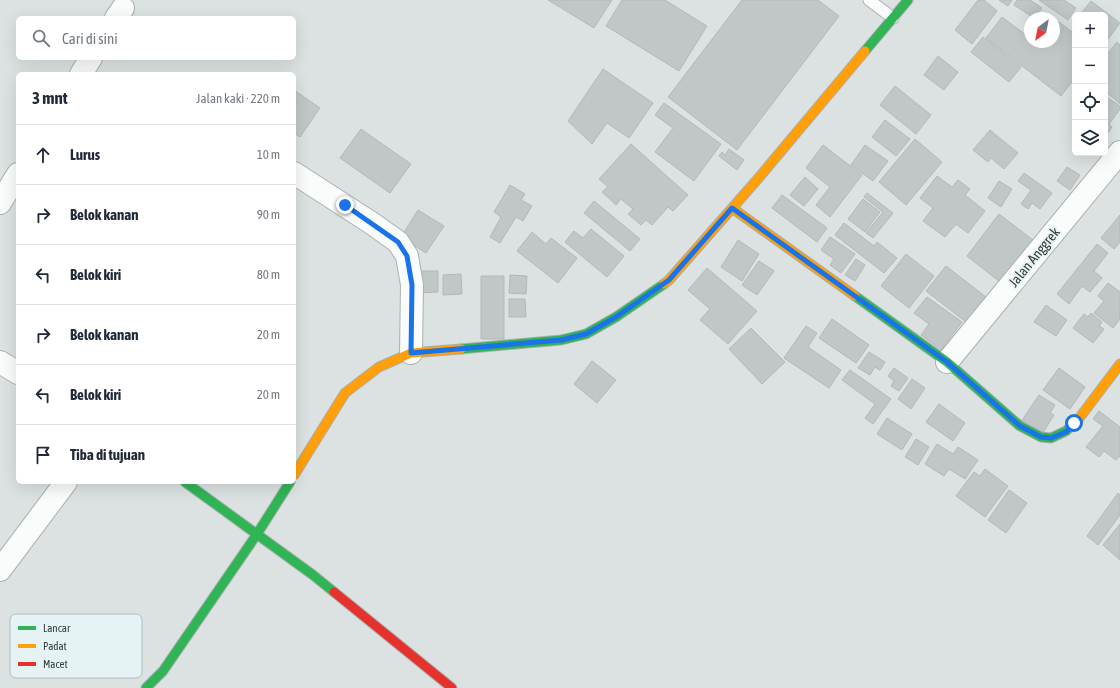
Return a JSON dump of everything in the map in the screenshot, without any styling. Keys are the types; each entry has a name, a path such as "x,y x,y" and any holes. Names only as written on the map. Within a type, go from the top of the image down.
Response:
{"street":[{"path":"296,472 345,393 380,367 411,353 561,340 586,334 616,317 669,280 908,0"},
{"path":"82,72 90,60"},
{"name":"Jalan Anggrek","path":"947,362 1120,152"},
{"path":"296,175 373,224 398,242 407,256 412,285 411,353"},
{"path":"0,203 16,177"},
{"path":"732,208 947,362 1020,426 1041,437 1051,438 1066,432 1120,364"},
{"path":"0,362 16,372"},
{"path":"0,570 64,484"},
{"path":"188,484 313,574 452,688"},
{"path":"146,688 163,671 257,534 289,484"}],"lane":[{"path":"869,0 893,18"}],"building":[{"path":"548,0 612,0 594,28"},
{"path":"622,0 665,0 707,26 679,71 606,26"},
{"path":"742,0 818,0 839,16 737,150 668,97"},
{"path":"978,0 984,0 997,11 972,44 955,30"},
{"path":"999,0 1012,0 1008,6"},
{"path":"1017,0 1030,0 1042,8 1039,12 1025,12 1014,5"},
{"path":"1039,0 1064,0 1076,8 1068,20 1060,14 1060,12 1056,12"},
{"path":"1091,1 1106,12 1082,12"},
{"path":"1108,14 1120,23 1108,39"},
{"path":"1002,17 1024,34 1024,48 1060,48 1060,23 1072,32 1072,82 1061,96 986,38"},
{"path":"983,37 1021,67 1009,82 971,52"},
{"path":"1117,42 1120,45 1120,104 1108,94 1108,53"},
{"path":"938,56 958,72 944,90 924,75"},
{"path":"603,69 653,103 629,138 607,123 592,144 568,121"},
{"path":"895,86 931,115 916,134 880,105"},
{"path":"296,91 320,108 300,137 296,134"},
{"path":"1108,98 1120,106 1120,109 1109,124 1112,127 1108,133"},
{"path":"664,103 721,144 694,181 655,152 673,128 655,115"},
{"path":"885,120 910,139 896,156 872,137"},
{"path":"361,129 411,164 390,193 340,158"},
{"path":"990,130 1018,153 1004,169 991,158 988,162 973,150"},
{"path":"915,139 942,162 906,205 879,182"},
{"path":"631,144 688,195 673,211 668,207 652,225 646,220 641,225 628,214 633,209 621,199 616,205 602,192 608,187 599,179"},
{"path":"823,145 862,175 830,217 816,205 830,187 806,168"},
{"path":"865,145 888,161 873,181 851,165"},
{"path":"729,149 744,160 737,170 719,156 722,152 725,155"},
{"path":"1067,167 1080,175 1070,190 1057,181"},
{"path":"1024,173 1052,193 1040,209 1032,203 1028,209 1021,204 1031,190 1018,181"},
{"path":"937,176 952,187 958,180 970,189 965,195 985,211 968,233 956,224 945,237 923,221 933,208 920,198"},
{"path":"805,177 818,189 804,206 790,195"},
{"path":"999,181 1012,189 1001,207 988,198"},
{"path":"510,185 525,194 521,200 532,206 523,221 516,217 500,243 490,237 501,217 494,212"},
{"path":"867,193 893,213 873,238 866,233 883,212 864,197"},
{"path":"782,195 827,228 817,242 772,208"},
{"path":"863,199 880,212 865,232 848,219"},
{"path":"594,201 640,239 630,251 584,213"},
{"path":"418,210 444,226 426,253 401,237"},
{"path":"999,214 1033,240 1000,282 967,256"},
{"path":"1120,215 1120,242 1114,249 1101,238"},
{"path":"844,223 874,246 877,242 897,258 884,273 835,235"},
{"path":"591,229 624,256 607,277 565,242 574,231 583,238"},
{"path":"532,232 546,244 551,238 577,258 558,283 517,251"},
{"path":"830,237 855,254 841,273 830,265 834,259 821,250"},
{"path":"738,240 759,254 742,281 721,267"},
{"path":"1097,244 1108,253 1094,271 1102,278 1090,292 1082,286 1069,304 1057,294"},
{"path":"906,254 934,276 909,308 881,286"},
{"path":"856,259 865,265 855,281 845,275"},
{"path":"759,261 774,271 757,295 742,285"},
{"path":"946,266 986,297 966,322 926,291"},
{"path":"707,268 757,311 728,344 700,320 710,309 688,290"},
{"path":"420,271 438,271 438,292 420,293"},
{"path":"461,274 462,294 443,295 443,275"},
{"path":"510,275 527,276 526,294 509,293"},
{"path":"481,276 504,276 504,339 481,339"},
{"path":"1108,283 1120,292 1120,319 1113,328 1094,313 1104,301 1098,296"},
{"path":"927,297 962,322 941,350 921,335 929,324 914,313"},
{"path":"509,299 525,299 526,317 509,317"},
{"path":"1046,305 1067,320 1056,336 1034,322"},
{"path":"1091,313 1102,322 1099,326 1104,329 1093,343 1073,328 1084,314 1088,317"},
{"path":"832,319 869,345 856,363 819,338"},
{"path":"806,326 817,333 808,347 841,370 829,388 784,358"},
{"path":"751,328 785,362 762,384 729,349"},
{"path":"869,352 885,362 880,370 875,367 870,375 858,368"},
{"path":"592,361 616,380 597,403 574,384"},
{"path":"894,368 908,378 899,391 891,386 894,381 888,376"},
{"path":"1059,368 1085,387 1070,409 1043,390"},
{"path":"850,370 891,399 873,424 865,418 875,404 842,380"},
{"path":"912,379 925,388 911,409 898,399"},
{"path":"1039,395 1055,405 1050,413 1054,415 1042,434 1022,420"},
{"path":"939,404 965,423 953,441 926,422"},
{"path":"1099,411 1120,427 1120,456 1116,460 1104,451 1099,457 1086,447 1103,426 1093,419"},
{"path":"887,418 912,434 902,450 877,434"},
{"path":"916,439 929,447 918,465 905,457"},
{"path":"937,444 953,454 958,447 978,460 965,479 949,469 944,476 925,464"},
{"path":"985,469 1008,486 985,517 956,496 974,472 980,476"},
{"path":"1009,490 1027,503 1006,533 988,520"},
{"path":"1118,493 1120,495 1120,515 1098,545 1087,536"},
{"path":"1120,524 1120,560 1103,545"}],"traffic: fast":[{"path":"865,51 908,0"},
{"path":"461,349 561,340 586,334 616,317 664,284"},
{"path":"855,296 947,362 1020,426 1041,437 1051,438 1066,431 1077,421"},
{"path":"188,484 313,575 334,592"},
{"path":"146,688 163,671 257,534 289,484"}],"traffic: slow":[{"path":"664,284 756,181 865,51"},
{"path":"732,208 855,296"},
{"path":"296,472 345,393 379,367 411,353 461,349"},
{"path":"1077,421 1120,364"}],"traffic: jam":[{"path":"334,592 452,688"}],"route":[{"path":"345,205 398,242 407,256 412,285 411,353 561,340 586,334 616,317 669,280 732,208 947,362 1020,426 1041,437 1051,438 1066,432 1074,423"}]}
